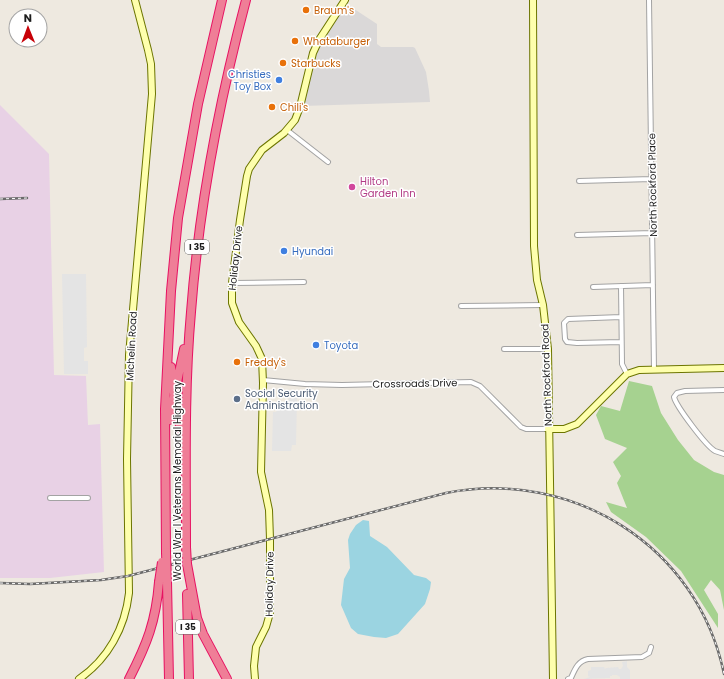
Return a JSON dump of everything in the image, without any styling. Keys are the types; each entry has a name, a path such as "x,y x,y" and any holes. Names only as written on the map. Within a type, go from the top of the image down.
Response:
{"highway":[{"name":"World War I Veterans Memorial Highway","path":"169,679 163,582 166,542 165,444 171,290 182,190 198,104 222,0"},
{"name":"World War I Veterans Memorial Highway","path":"188,679 188,575 186,564 185,449 191,311 202,212 215,135 229,66 246,0"},
{"path":"165,444 191,311"},
{"path":"170,320 170,355 174,394 185,449"},
{"path":"188,575 197,618 203,634 227,679"},
{"path":"129,679 144,650 153,625 163,582"}],"street":[{"name":"Michelin Road","path":"79,679 98,663 113,643 122,624 129,593 127,459 129,355 152,94 151,64 135,0"},
{"name":"Holiday Drive","path":"255,679 255,653 268,621 270,608 269,518 261,472 263,368 259,352 239,322 233,307 232,283 240,220 249,169 262,150 287,130 295,120 300,107 310,62 318,40 344,0"},
{"name":"North Rockford Road","path":"533,0 534,246 537,280 543,305 548,349 548,429 553,679"},
{"name":"North Rockford Place","path":"650,0 654,370"},
{"path":"287,130 328,162"},
{"path":"579,181 652,179"},
{"path":"577,235 653,233"},
{"path":"232,283 304,282"},
{"path":"593,287 653,285"},
{"path":"621,286 622,364 627,374"},
{"path":"461,306 543,305"},
{"path":"621,317 568,319 564,323 565,339 567,342 621,342"},
{"path":"504,349 548,349"},
{"path":"548,429 564,429 577,424 627,374 639,370 724,368"},
{"name":"Crossroads Drive","path":"263,380 336,385 471,382 480,386 521,426 526,429 548,429"},
{"path":"724,390 685,391 677,393 674,397 678,406 705,442 715,451 724,454"},
{"path":"50,498 88,498"},
{"path":"568,679 571,678 578,663 583,660 642,657 649,653 651,647"}],"shaded area":[{"path":"345,3 377,24 377,44 381,47 415,48 426,72 430,102 302,106 317,48"},
{"path":"0,105 49,154 54,375 86,376 88,425 100,424 104,572 50,578 0,578"},
{"path":"62,274 86,274 87,347 84,348 84,361 88,361 88,374 64,374"},
{"path":"289,398 297,398 296,445 292,445 291,451 272,451 273,412 276,412 279,407 288,407"},
{"path":"627,661 627,667 630,670 630,679 620,679 617,675 612,675 610,678 584,679 590,677 588,676 588,671 591,670 591,667 604,667 605,669 618,667 621,669 623,666 622,662"}],"green space":[{"path":"629,381 652,386 661,413 678,440 694,460 714,472 724,475 724,610 720,590 711,580 704,590 718,614 718,628 681,571 646,537 611,512 606,502 627,508 617,483 621,476 613,462 627,448 605,439 596,415 601,406 620,411"}],"water":[{"path":"363,520 369,521 370,536 387,547 414,575 426,578 431,582 425,604 398,634 386,638 358,634 351,628 341,605 344,579 350,568 348,540 356,525"}],"railway":[{"path":"0,199 27,198"},
{"path":"0,583 30,584 101,580 128,576 446,493 493,488 539,493 582,506 622,526 658,554 687,588 710,628 724,674"}],"place":[{"name":"Braum's","path":"306,10"},
{"name":"Whataburger","path":"295,41"},
{"name":"Starbucks","path":"283,63"},
{"name":"Christies Toy Box","path":"279,80"},
{"name":"Chili's","path":"272,107"},
{"name":"Hilton Garden Inn","path":"352,187"},
{"name":"Hyundai","path":"284,251"},
{"name":"Toyota","path":"316,345"},
{"name":"Freddy's","path":"237,362"},
{"name":"Social Security Administration","path":"237,399"}]}
